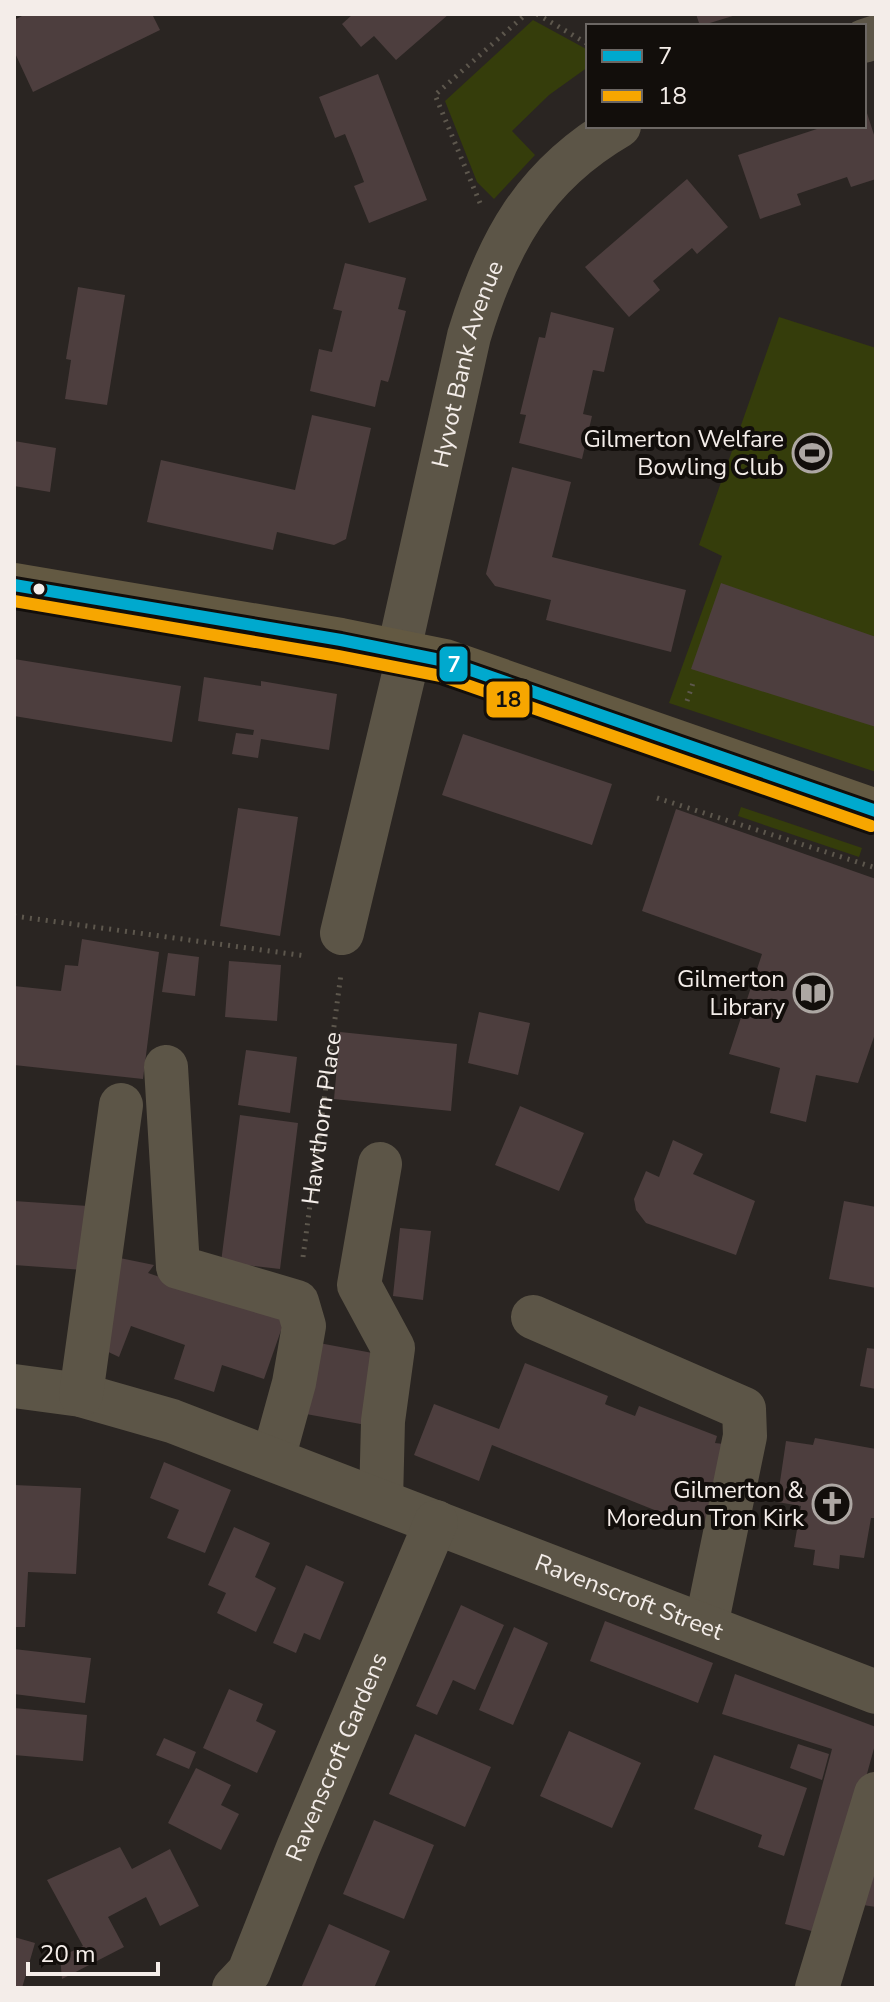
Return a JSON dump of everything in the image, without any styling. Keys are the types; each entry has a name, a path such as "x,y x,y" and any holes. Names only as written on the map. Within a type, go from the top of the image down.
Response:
{"main road":[{"path":"14,585 445,661 876,811"}],"street":[{"name":"Hyvot Bank Avenue","path":"342,947 469,336 485,285 505,240 525,209 562,168 616,128"},
{"path":"166,1067 178,1267 297,1302 304,1326 294,1383 273,1459"},
{"path":"81,1395 121,1105"},
{"path":"380,1164 359,1285 393,1348 383,1421 381,1501"},
{"path":"533,1317 744,1409 745,1436 706,1626"},
{"name":"Ravenscroft Street","path":"14,1386 81,1395 172,1421 876,1692"},
{"name":"Ravenscroft Gardens","path":"234,1988 249,1972 436,1522"},
{"path":"817,1988 876,1794"}],"path":[{"path":"505,240 484,213 435,95 526,14"},
{"path":"537,14 586,43"},
{"path":"657,798 876,868"},
{"path":"14,916 342,947"},
{"name":"Hawthorn Place","path":"297,1302 342,947"}],"green space":[{"path":"533,20 586,49 586,68 549,95 512,131 535,155 494,199 477,182 445,101"},
{"path":"779,317 876,348 876,772 669,703 722,556 699,545"},
{"path":"741,807 862,848 859,857 738,816"}],"building":[{"path":"26,14 152,14 160,30 33,92 14,51 14,20"},
{"path":"353,14 449,14 396,60 374,36 361,47 342,24"},
{"path":"696,14 736,14 707,24 699,24"},
{"path":"378,74 427,200 369,223 354,186 364,182 354,156 345,134 335,138 319,97"},
{"path":"866,110 876,141 876,179 851,187 847,177 797,194 801,205 760,219 738,155 820,128 866,128"},
{"path":"687,179 728,227 697,254 692,248 653,281 660,290 629,317 585,267"},
{"path":"345,263 406,278 398,309 406,311 390,376 388,382 381,380 375,407 310,391 319,349 332,352 342,311 333,309"},
{"path":"78,287 125,295 107,405 65,399 71,360 66,359"},
{"path":"551,312 614,328 604,372 593,370 583,414 592,416 582,459 519,443 526,415 520,414 539,337 545,338"},
{"path":"312,415 371,428 346,539 334,545 277,532 273,550 147,522 161,460 295,490"},
{"path":"14,441 56,448 50,492 14,486"},
{"path":"512,467 571,482 552,557 686,590 671,652 546,620 551,600 495,586 486,574"},
{"path":"721,583 876,637 876,727 691,669"},
{"path":"14,659 181,686 172,742 14,716"},
{"path":"204,677 261,686 261,681 337,694 329,750 261,739 258,758 232,754 236,733 253,735 254,730 198,721"},
{"path":"463,734 612,784 592,845 442,795"},
{"path":"238,808 298,817 280,936 220,926"},
{"name":"Gilmerton Library","path":"676,809 876,879 876,1031 858,1083 816,1075 806,1122 770,1113 780,1068 729,1054 762,954 642,911"},
{"path":"82,939 159,952 143,1079 14,1065 14,986 61,991 65,965 78,966"},
{"path":"168,953 199,957 195,996 162,992"},
{"path":"229,961 281,965 277,1021 225,1017"},
{"path":"479,1012 530,1023 518,1075 468,1063"},
{"path":"340,1032 457,1044 451,1111 334,1099"},
{"path":"246,1050 297,1057 290,1113 238,1105"},
{"path":"520,1106 584,1133 559,1191 495,1165"},
{"path":"240,1115 298,1123 280,1269 221,1262"},
{"path":"673,1140 703,1154 693,1174 755,1201 736,1255 646,1223 636,1210 634,1199 646,1171 659,1177"},
{"path":"14,1201 88,1206 84,1270 14,1265"},
{"path":"844,1201 876,1207 876,1288 829,1279"},
{"path":"400,1228 431,1231 423,1300 393,1296"},
{"path":"110,1256 154,1265 148,1273 285,1319 264,1379 222,1365 214,1392 174,1379 185,1345 131,1326 119,1357 102,1349"},
{"path":"319,1343 378,1354 366,1425 306,1414"},
{"path":"867,1348 876,1349 876,1389 860,1386"},
{"path":"525,1363 608,1396 607,1405 635,1416 639,1406 717,1436 715,1443 732,1445 717,1535 492,1445 479,1481 414,1455 434,1404 499,1429"},
{"name":"Gilmerton & Moredun Tron Kirk","path":"815,1438 876,1449 876,1518 871,1518 864,1558 840,1555 839,1569 813,1565 815,1550 794,1547 801,1506 777,1502 786,1441 813,1445"},
{"path":"164,1462 231,1490 205,1553 167,1538 179,1510 150,1498"},
{"path":"14,1485 81,1488 76,1574 28,1572 25,1627 14,1627"},
{"path":"234,1527 270,1543 255,1577 276,1588 256,1632 217,1613 226,1593 208,1585"},
{"path":"306,1565 344,1582 320,1640 304,1633 296,1653 273,1643"},
{"path":"461,1605 504,1625 475,1690 453,1680 437,1715 416,1706"},
{"path":"605,1621 713,1663 698,1703 590,1661"},
{"path":"514,1627 548,1643 513,1725 479,1710"},
{"path":"14,1649 91,1658 85,1703 14,1694"},
{"path":"735,1674 876,1727 876,1741 823,1934 785,1924 832,1749 722,1714"},
{"path":"229,1689 263,1704 256,1721 276,1731 257,1773 203,1748"},
{"path":"14,1708 87,1715 83,1761 14,1755"},
{"path":"569,1731 641,1763 612,1828 540,1796"},
{"path":"415,1734 491,1767 465,1827 389,1794"},
{"path":"164,1738 196,1752 189,1769 156,1755"},
{"path":"798,1744 829,1754 822,1780 790,1768"},
{"path":"714,1755 807,1788 784,1856 758,1847 762,1835 694,1809"},
{"path":"196,1768 231,1785 221,1805 239,1814 221,1850 168,1823"},
{"path":"374,1820 434,1845 404,1919 343,1894"},
{"path":"120,1847 132,1869 170,1849 199,1906 160,1926 146,1897 108,1917 124,1947 62,1979 60,1957 83,1946 47,1880"},
{"path":"869,1872 876,1873 876,1907 863,1905"},
{"path":"329,1924 390,1951 374,1988 301,1988"},
{"path":"14,1937 35,1943 22,1988 14,1988"}],"transit line":[{"name":"7","path":"14,585 341,640 445,661 876,811"},
{"name":"18","path":"14,601 441,676 871,826"}],"place":[{"name":"Gilmerton Welfare Bowling Club","path":"812,453"},
{"name":"Gilmerton Library","path":"813,993"},
{"name":"Gilmerton & Moredun Tron Kirk","path":"832,1504"}]}
